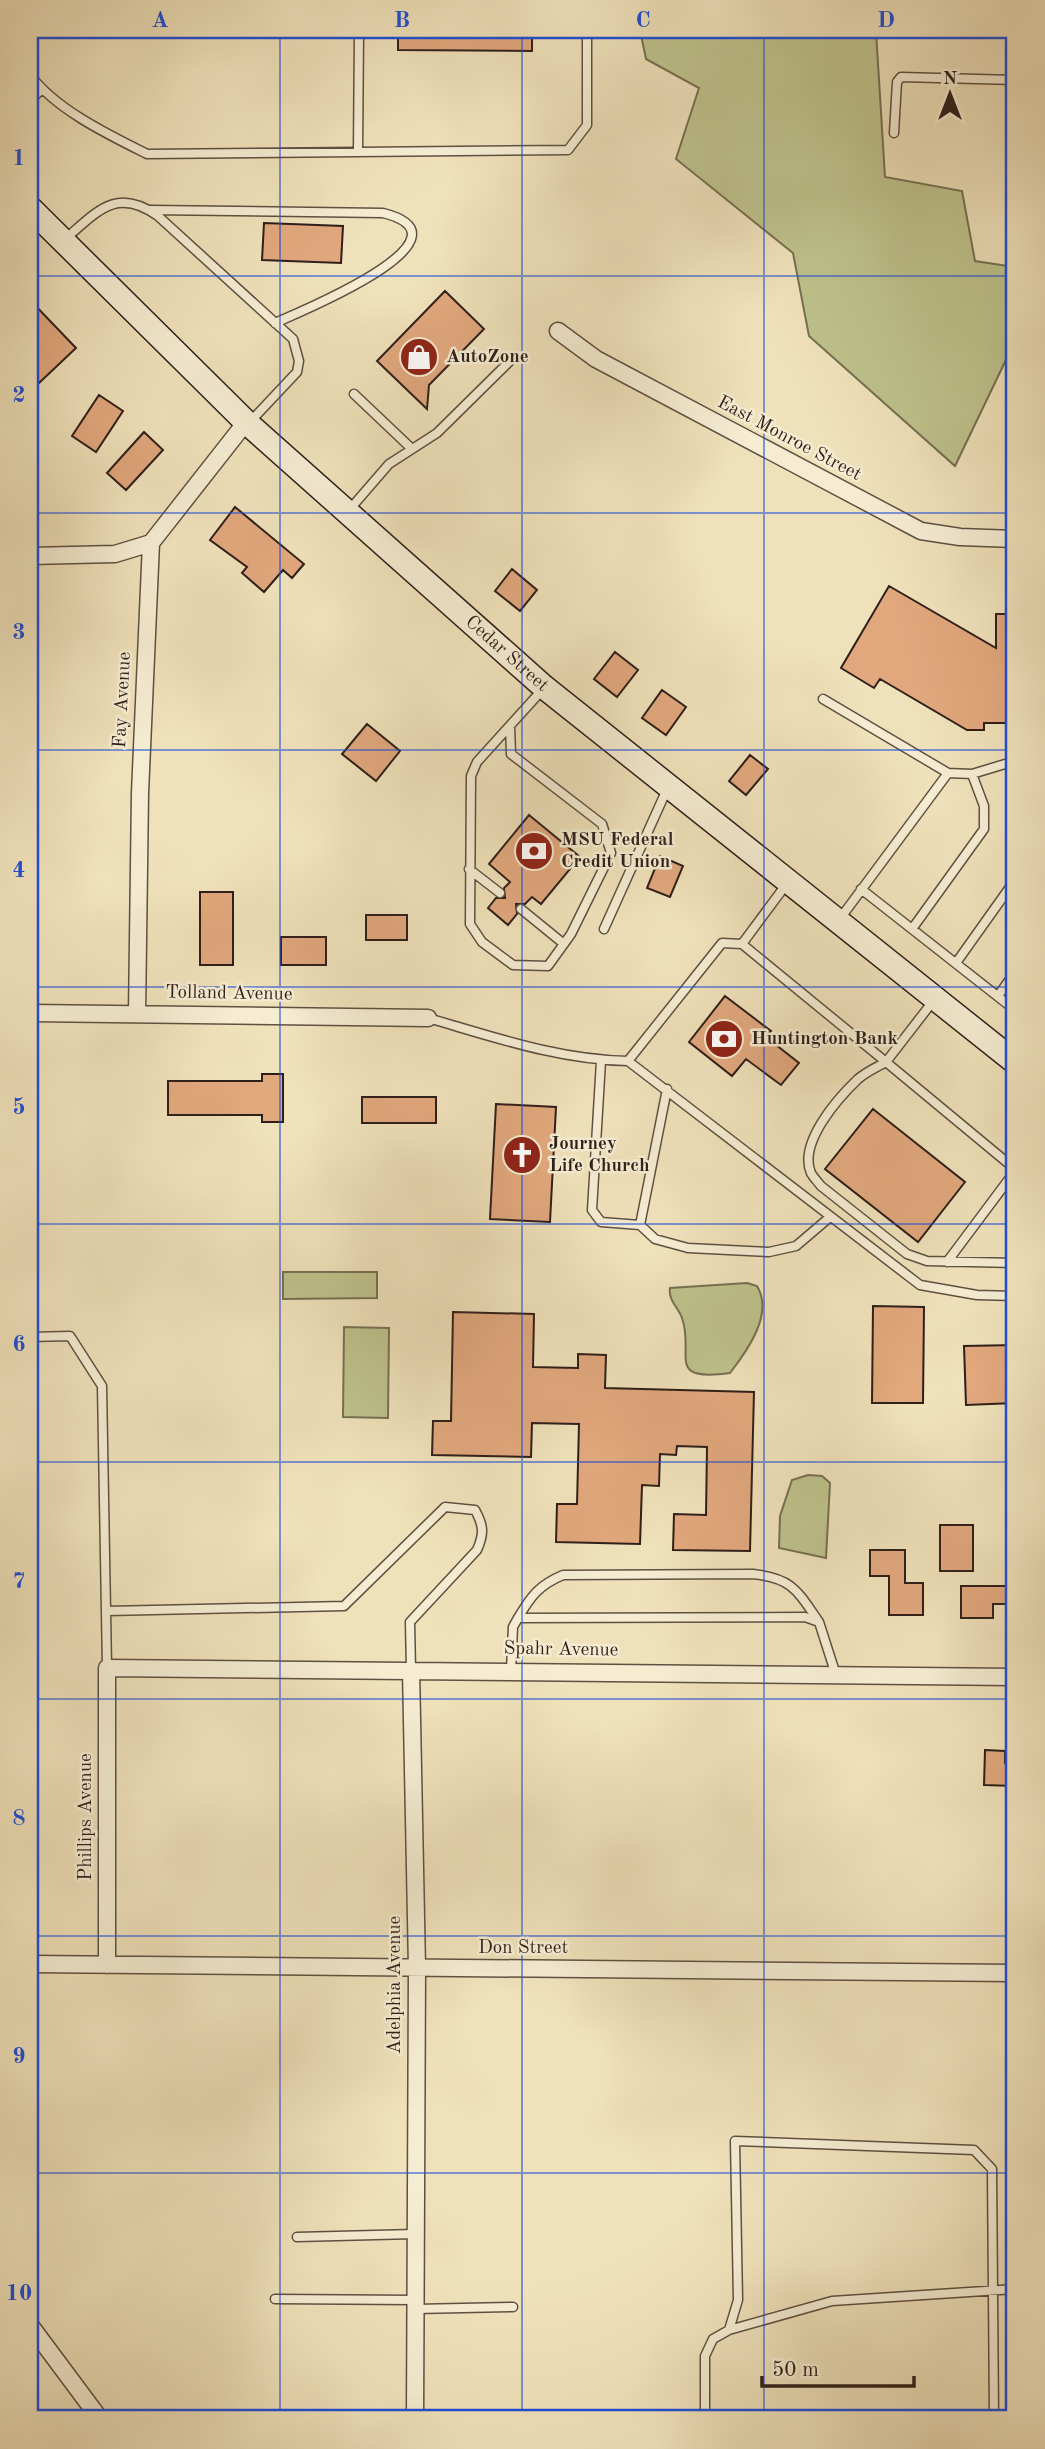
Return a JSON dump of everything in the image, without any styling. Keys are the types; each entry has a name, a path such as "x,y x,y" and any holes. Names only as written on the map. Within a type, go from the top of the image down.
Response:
{"main road":[{"name":"Cedar Street","path":"30,208 248,423 544,687 790,880 1015,1062"}],"street":[{"name":"East Monroe Street","path":"558,331 596,359 921,531 960,537 1015,539"},
{"path":"30,556 115,554 151,543 248,423"},
{"name":"Fay Avenue","path":"137,1014 139,793 151,543"},
{"name":"Tolland Avenue","path":"30,1013 428,1018"},
{"name":"Spahr Avenue","path":"107,1668 1015,1677"},
{"name":"Phillips Avenue","path":"107,1668 107,1965"},
{"name":"Adelphia Avenue","path":"411,1671 417,1968 415,2419"},
{"name":"Don Street","path":"30,1964 1015,1973"},
{"path":"30,2325 100,2419"}],"lane":[{"path":"358,152 359,30"},
{"path":"30,75 41,90 112,137 147,154 568,150 587,125 587,30"},
{"path":"894,133 897,82 901,77 1015,80"},
{"path":"30,100 41,90"},
{"path":"62,242 115,202 139,202 293,339 298,349 297,372 248,423"},
{"path":"150,210 383,213 398,217 408,226 411,238 405,252 387,266 348,289 275,323"},
{"path":"348,511 389,464 437,433 510,361"},
{"path":"354,394 412,449"},
{"path":"510,726 511,754 602,824 611,853 564,944 548,966 513,965 482,942 470,924 469,869 471,776 477,762 544,687"},
{"path":"823,699 948,773 972,774 1015,761"},
{"path":"839,920 948,773"},
{"path":"912,929 984,829 984,806 972,774"},
{"path":"604,929 669,784"},
{"path":"469,869 500,893"},
{"path":"742,944 790,880"},
{"path":"956,963 1015,880"},
{"path":"861,889 1015,1010"},
{"path":"521,909 564,944"},
{"path":"628,1061 722,943 742,944 1015,1170 947,1262"},
{"path":"998,996 1015,972"},
{"path":"936,998 886,1062 859,1078 819,1125 811,1143 811,1173 821,1186 907,1254 927,1261 1015,1263"},
{"path":"428,1018 538,1049 601,1061 628,1061 920,1285 977,1295 1015,1296"},
{"path":"601,1061 592,1210 601,1222 640,1225 655,1239 688,1248 769,1252 796,1246 830,1217"},
{"path":"640,1225 667,1089"},
{"path":"30,1337 70,1336 102,1386 107,1668"},
{"path":"107,1611 344,1606 444,1507 475,1510 482,1523 483,1536 477,1550 410,1622 411,1671"},
{"path":"511,1670 513,1627 533,1593 543,1583 563,1574 753,1574 778,1577 795,1588 819,1622 836,1675"},
{"path":"518,1618 805,1617 819,1622"},
{"path":"729,2330 738,2300 735,2141 974,2150 992,2169 994,2419"},
{"path":"297,2237 415,2234"},
{"path":"705,2419 705,2356 713,2339 729,2330 832,2301 1015,2289"},
{"path":"275,2298 513,2307"}],"green space":[{"path":"640,30 876,31 885,177 962,191 975,261 1015,267 1015,341 955,466 809,336 793,253 676,159 699,88 646,59"},
{"path":"283,1272 377,1272 377,1298 283,1299"},
{"path":"747,1283 757,1286 762,1308 756,1332 744,1354 730,1373 710,1375 689,1369 686,1363 682,1318 672,1300 670,1288"},
{"path":"344,1327 389,1328 388,1418 343,1417"},
{"path":"808,1475 822,1476 830,1483 826,1558 779,1548 780,1516 792,1480"}],"building":[{"path":"398,30 532,30 532,51 398,50"},
{"path":"264,223 343,226 341,263 262,260"},
{"path":"445,291 484,329 429,385 427,409 377,361"},
{"path":"30,300 76,348 39,383 30,373"},
{"path":"99,395 123,411 96,452 72,436"},
{"path":"144,432 163,450 126,490 107,473"},
{"path":"235,507 304,564 292,578 283,570 264,592 242,573 247,567 210,540"},
{"path":"512,569 537,590 520,611 495,591"},
{"path":"889,586 996,648 996,614 1015,614 1015,723 984,723 984,730 967,730 880,679 874,688 841,668"},
{"path":"615,652 638,670 617,697 594,679"},
{"path":"662,690 686,707 666,735 642,718"},
{"path":"367,724 400,751 376,781 342,754"},
{"path":"750,755 768,769 746,795 729,781"},
{"path":"529,815 580,857 541,904 532,897 525,904 516,904 517,914 508,925 488,908 496,898 505,898 504,888 510,882 489,864"},
{"path":"660,856 683,866 670,897 647,888"},
{"path":"200,892 233,892 233,965 200,965"},
{"path":"366,915 407,915 407,940 366,940"},
{"path":"281,937 326,937 326,965 281,965"},
{"path":"725,996 771,1031 766,1037 799,1063 781,1085 746,1059 732,1076 689,1042"},
{"path":"262,1074 283,1074 283,1122 262,1122 262,1115 168,1115 168,1081 262,1081"},
{"path":"362,1097 436,1097 436,1123 362,1123"},
{"path":"496,1104 556,1107 550,1222 490,1219"},
{"path":"873,1109 965,1182 918,1242 825,1169"},
{"path":"873,1306 924,1307 923,1403 872,1403"},
{"path":"453,1312 534,1314 533,1367 578,1368 578,1354 606,1355 605,1388 754,1392 750,1551 673,1550 674,1514 706,1515 707,1447 677,1446 676,1455 660,1454 659,1486 642,1485 640,1544 556,1542 557,1504 577,1504 579,1424 532,1423 531,1457 432,1455 433,1421 451,1421"},
{"path":"1015,1345 1015,1403 966,1405 964,1346"},
{"path":"940,1525 973,1525 973,1571 940,1571"},
{"path":"870,1550 905,1550 905,1583 923,1583 923,1615 889,1615 889,1576 870,1576"},
{"path":"961,1586 1015,1586 1015,1604 993,1604 993,1618 961,1618"},
{"path":"985,1750 1005,1751 1005,1763 1015,1764 1015,1786 984,1785"}],"place":[{"name":"AutoZone","path":"419,357"},
{"name":"MSU Federal Credit Union","path":"534,851"},
{"name":"Huntington Bank","path":"724,1039"},
{"name":"Journey Life Church","path":"522,1155"}]}
